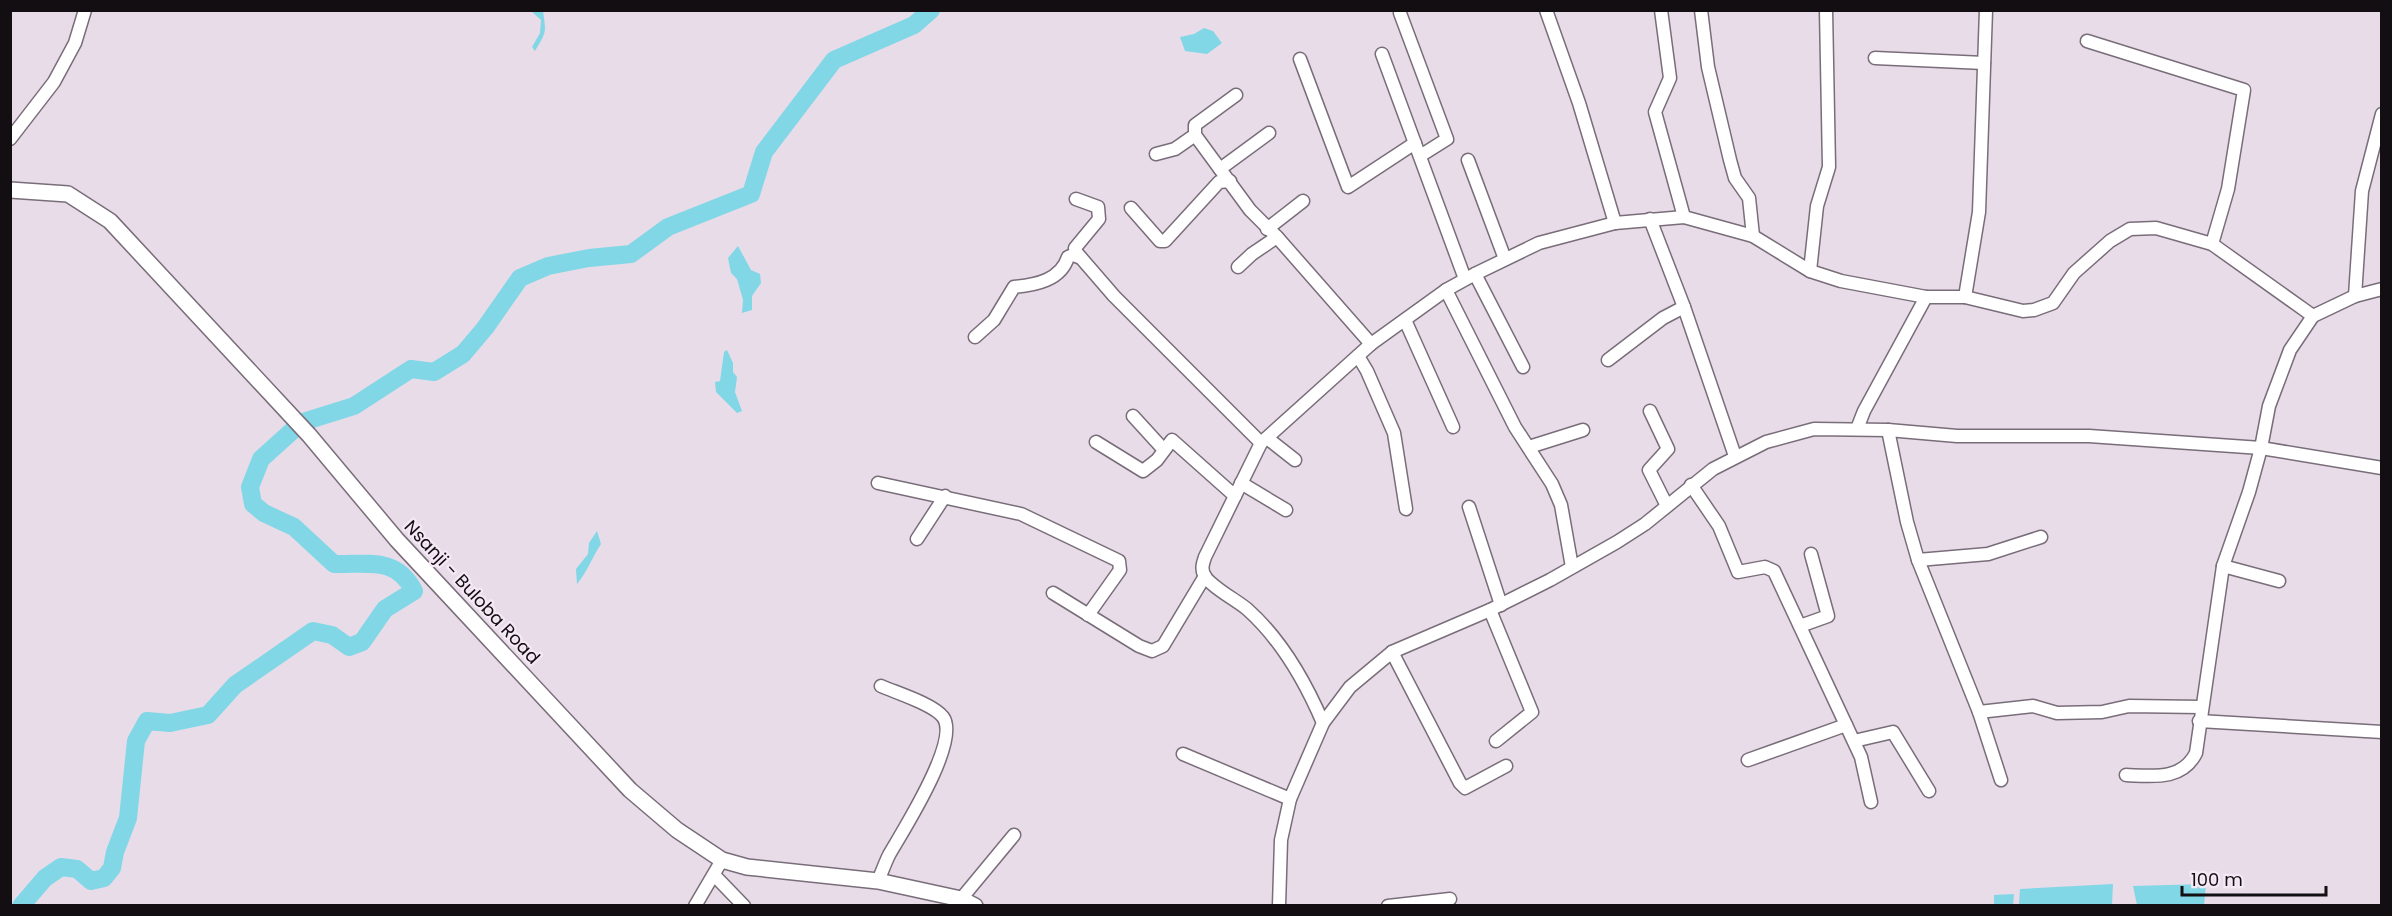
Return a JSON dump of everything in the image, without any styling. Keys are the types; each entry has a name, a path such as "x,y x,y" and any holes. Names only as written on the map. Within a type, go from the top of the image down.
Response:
{"main road":[{"name":"Nsanji - Buloba Road","path":"10,190 68,194 110,221 309,435 397,540 630,790 677,830 722,860 747,867 878,881 968,902"}],"street":[{"path":"10,140 54,82 75,44 85,10"},
{"path":"1546,10 1579,103 1615,223"},
{"path":"1661,10 1670,78 1655,112 1684,217"},
{"path":"1701,10 1708,67 1735,178 1749,198 1753,236"},
{"path":"1810,271 1817,206 1829,167 1826,10"},
{"path":"1965,297 1979,212 1986,10"},
{"path":"1400,13 1447,139 1420,156"},
{"path":"2087,40 2244,90 2228,189 2212,244"},
{"path":"1382,54 1420,156 1470,276 1523,367"},
{"path":"1875,58 1984,63"},
{"path":"1300,59 1348,187 1415,143"},
{"path":"1236,95 1195,125 1195,135 1202,143 1205,152 1230,181 1250,210 1371,344"},
{"path":"2355,296 2362,191 2382,114"},
{"path":"1220,169 1269,133"},
{"path":"1156,154 1175,149 1195,135"},
{"path":"1468,160 1505,259"},
{"path":"1131,208 1160,241 1165,241 1219,182 1230,181"},
{"path":"1076,199 1098,207 1099,219 1075,248 1081,258 1114,296 1264,441 1295,460"},
{"path":"1238,267 1303,201"},
{"path":"1323,723 1308,688 1271,634 1248,610 1205,576 1202,568 1205,557 1264,441 1371,344 1446,290 1539,243 1615,223 1684,217 1753,236 1810,271 1841,282 1926,297 1965,297 2023,311 2034,310 2053,303 2074,273 2110,241 2130,229 2156,228 2212,244 2313,315"},
{"path":"1650,219 1684,307 1736,456"},
{"path":"975,337 994,320 1014,287 1053,278 1065,268 1068,258 1073,255 1081,258"},
{"path":"2126,775 2167,776 2185,768 2196,753 2223,567 2249,492 2269,406 2290,350 2313,315 2355,296 2382,289"},
{"path":"1446,290 1515,427 1552,484 1561,505 1572,567"},
{"path":"1857,429 1864,411 1926,297"},
{"path":"1608,360 1663,318 1684,307"},
{"path":"1405,320 1453,427"},
{"path":"1358,356 1394,433 1406,509"},
{"path":"1650,411 1668,449 1649,470 1667,507"},
{"path":"1133,416 1164,450"},
{"path":"1279,906 1281,840 1290,799 1323,723 1350,687 1392,652 1496,607 1572,567 1645,524 1690,485 1713,469 1766,442 1814,429 1888,430 1957,436 2090,436 2261,448 2382,468"},
{"path":"1529,447 1583,430"},
{"path":"1888,430 1907,522 1918,560 1979,712 2001,780"},
{"path":"1096,442 1143,471 1148,469 1172,440 1235,496"},
{"path":"878,483 1021,514 1119,561 1120,570 1088,615"},
{"path":"1241,483 1286,510"},
{"path":"1690,485 1719,526 1738,572 1765,567 1774,572 1861,757 1871,802"},
{"path":"917,539 945,496"},
{"path":"1469,507 1496,607 1532,712 1496,741"},
{"path":"1918,560 1988,554 2041,537"},
{"path":"1800,627 1828,616 1811,554"},
{"path":"2223,567 2279,581"},
{"path":"1053,593 1139,646 1152,651 1162,646 1205,576"},
{"path":"1392,652 1460,783 1465,788 1506,766"},
{"path":"878,881 887,858 927,791 938,764 947,729 945,719 937,711 881,686"},
{"path":"1979,712 2033,706 2057,713 2102,712 2129,706 2201,707"},
{"path":"2199,721 2382,732"},
{"path":"1748,760 1846,725"},
{"path":"1854,741 1893,732 1929,791"},
{"path":"1184,754 1290,799"},
{"path":"968,902 1014,835"},
{"path":"695,906 715,876 722,860"},
{"path":"715,876 744,906"},
{"path":"1388,906 1450,899"}],"water":[{"path":"531,11 543,11 545,24 544,35 535,51 532,47 540,33 541,20"},
{"path":"1204,28 1213,31 1222,43 1207,54 1185,51 1180,37 1194,34"},
{"path":"738,246 751,270 760,274 761,283 752,296 752,310 742,313 743,300 737,279 731,273 728,258"},
{"path":"727,350 733,363 733,372 737,377 735,392 742,411 737,413 716,392 715,382 720,381 724,352"},
{"path":"597,531 601,544 577,584 576,569 588,554 589,543"},
{"path":"2113,884 2112,905 2019,905 2020,889"},
{"path":"2206,884 2204,906 2137,905 2133,886"},
{"path":"2014,894 2013,905 1994,905 1994,895"}],"waterway":[{"path":"21,906 45,878 61,867 77,869 91,881 104,878 112,868 115,852 128,818 136,741 147,721 170,723 208,715 235,685 313,631 332,635 349,647 362,642 385,609 414,591 407,580 390,567 370,564 334,564 294,527 264,513 253,504 250,487 261,459 306,421 354,406 411,369 434,372 463,354 485,328 520,278 548,266 589,258 631,254 668,227 751,194 764,152 834,60 914,25 931,10"}]}
